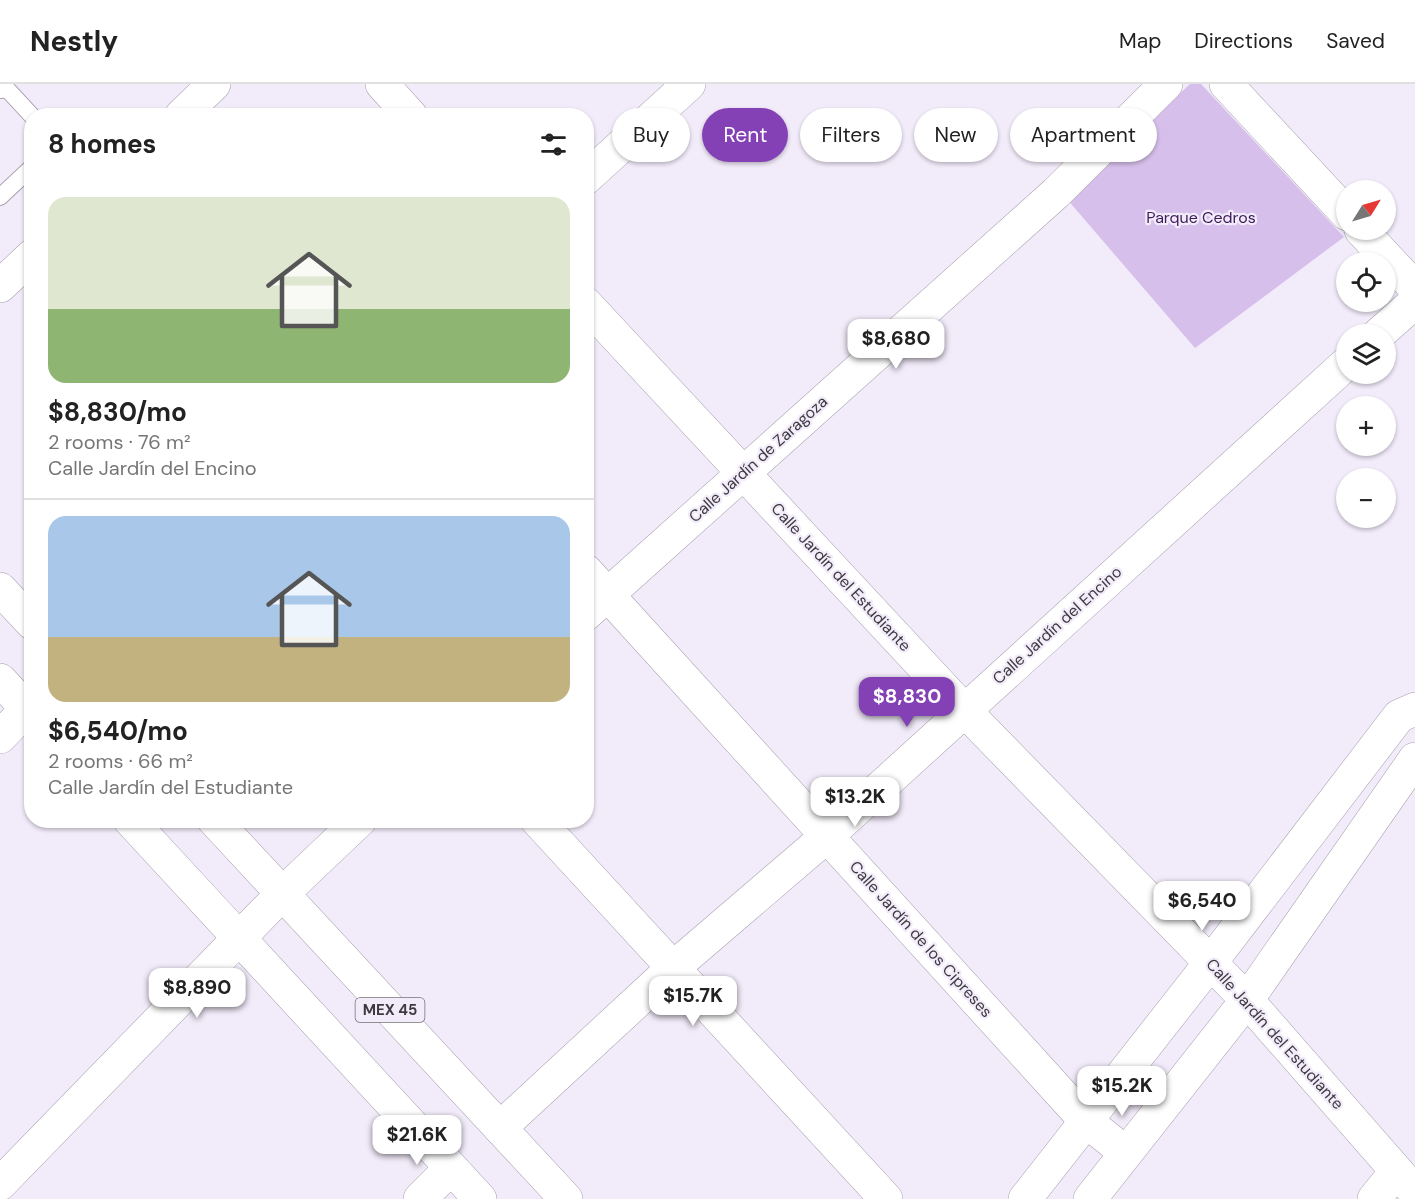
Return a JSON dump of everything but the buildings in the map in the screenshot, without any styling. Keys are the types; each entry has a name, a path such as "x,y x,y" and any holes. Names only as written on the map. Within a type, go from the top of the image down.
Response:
{"street":[{"path":"189,108 214,84"},
{"path":"382,84 404,108"},
{"path":"594,171 689,84"},
{"name":"Calle Jardín de Zaragoza","path":"594,593 743,472 1056,193 1166,84"},
{"path":"1226,84 1336,202"},
{"path":"1370,240 1415,288"},
{"path":"0,286 24,264"},
{"path":"1390,324 1415,302"},
{"name":"Calle Jardín del Estudiante","path":"594,313 964,710 1247,1000 1405,1182"},
{"name":"Calle Jardín del Encino","path":"500,1128 673,968 827,836 1336,373"},
{"path":"0,590 24,615"},
{"name":"Calle Jardín de los Cipreses","path":"594,593 827,836 1085,1120 1126,1153"},
{"path":"0,680 24,706"},
{"path":"1025,1199 1211,962 1399,716 1415,709"},
{"path":"0,737 24,716"},
{"path":"1090,1199 1247,1000 1415,759"},
{"path":"137,828 480,1199"},
{"name":"MEX 45","path":"221,828 566,1199"},
{"path":"0,1184 282,894 352,828"},
{"path":"544,828 886,1199"},
{"path":"420,1199 451,1168"},
{"path":"1374,1199 1405,1182"}],"lane":[{"path":"0,90 7,89 25,108"},
{"path":"0,197 24,174"}],"green space":[{"name":"Parque Cedros","path":"1190,84 1201,84 1336,228 1336,240 1340,240 1195,348 1066,198 1105,162 1157,162 1157,114"}]}
